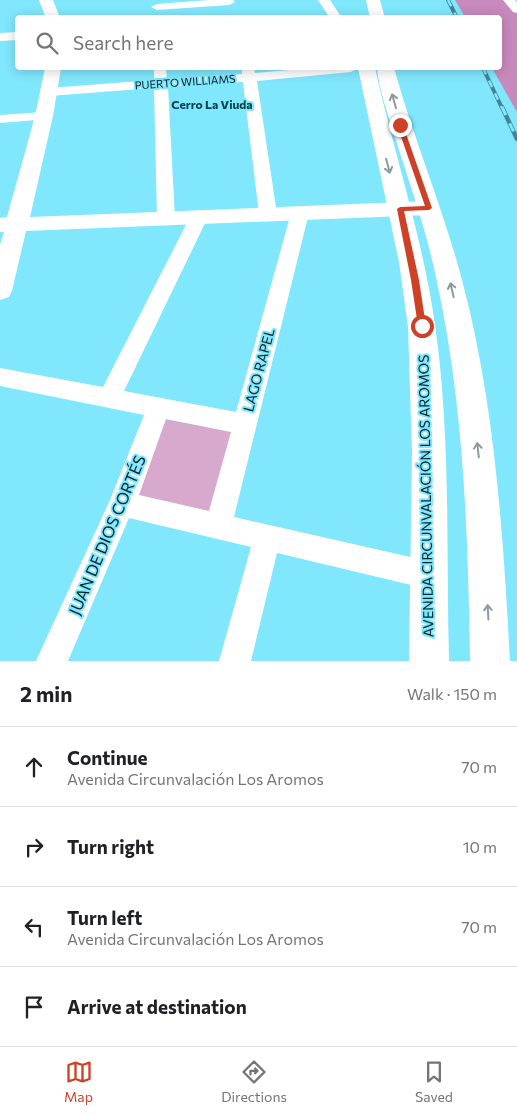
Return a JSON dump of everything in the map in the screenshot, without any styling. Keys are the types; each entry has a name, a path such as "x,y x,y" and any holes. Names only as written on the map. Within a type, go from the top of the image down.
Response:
{"main road":[{"path":"373,0 377,15"},
{"name":"AVENIDA CIRCUNVALACIÓN LOS AROMOS","path":"366,70 383,149 400,209 415,280 425,368 428,414 429,661"},
{"path":"386,70 400,125 440,242 459,322 475,426 485,547 490,661"}],"street":[{"path":"46,0 52,15"},
{"path":"324,0 334,15"},
{"path":"508,0 517,10"},
{"path":"157,8 230,4"},
{"path":"0,37 15,36"},
{"path":"0,291 8,225 44,116 53,70"},
{"path":"160,70 166,218"},
{"name":"PUERTO WILLIAMS","path":"49,92 161,84 250,72 300,70"},
{"path":"250,72 268,214"},
{"path":"0,120 44,116"},
{"path":"8,225 429,208"},
{"name":"LAGO RAPEL","path":"218,527 300,213"},
{"path":"109,398 199,217"},
{"path":"0,376 244,424"},
{"name":"JUAN DE DIOS CORTÉS","path":"52,661 122,504 159,408"},
{"path":"122,504 428,575"},
{"path":"235,661 267,538"}],"shaded area":[{"path":"455,0 508,0 517,12 517,112 493,70 502,70 502,15 464,15"},
{"path":"164,419 233,432 212,512 135,496"}],"railway":[{"path":"448,0 456,15"},
{"path":"484,70 502,108"},
{"path":"502,107 517,139"}],"district":[{"name":"Cerro La Viuda","path":"212,105"}],"route":[{"path":"400,125 429,208 400,209 408,239 422,326"}]}
